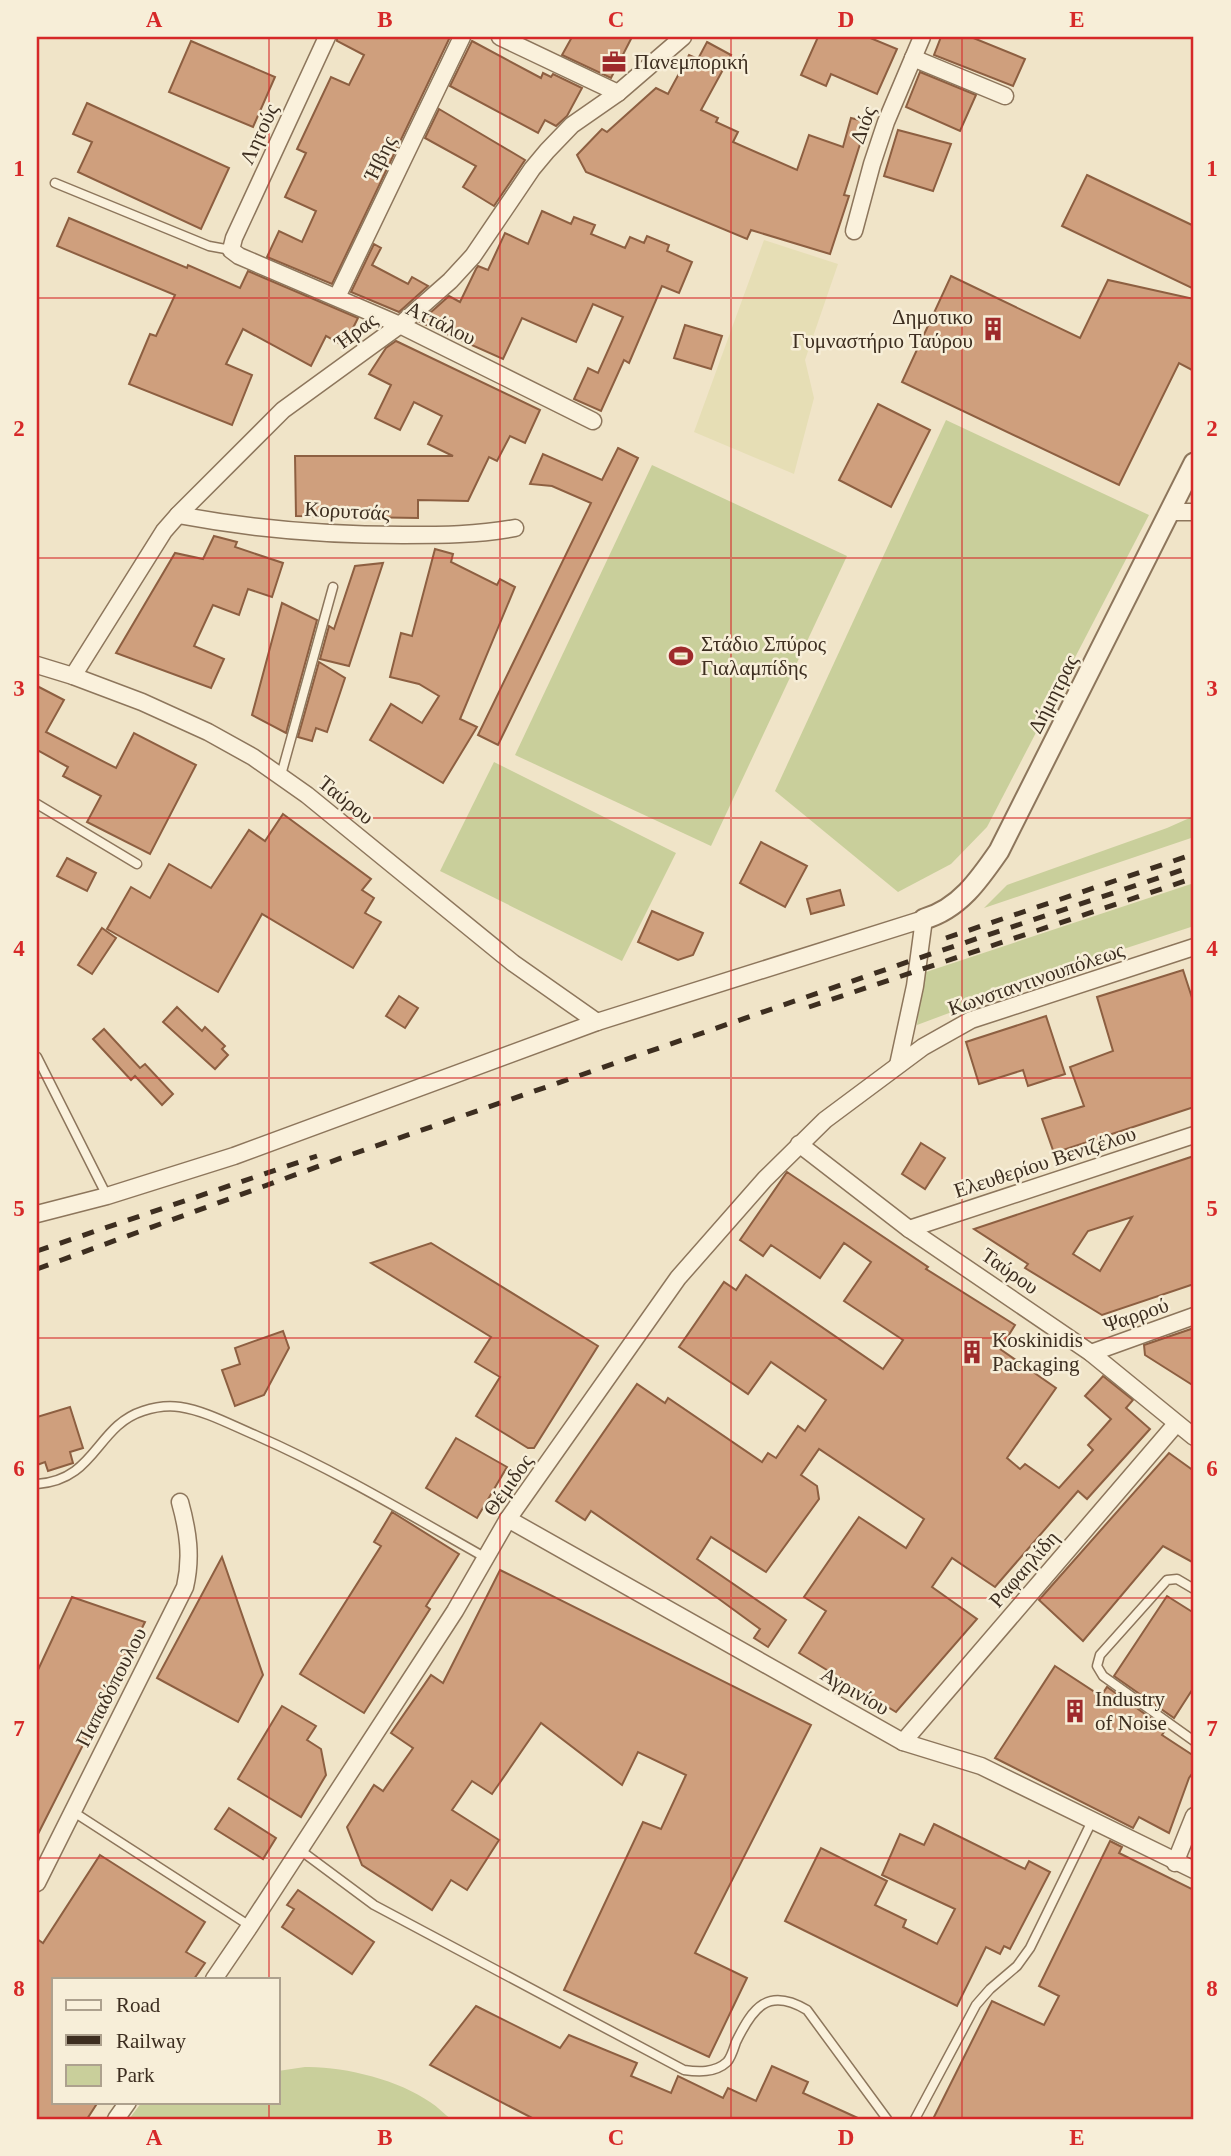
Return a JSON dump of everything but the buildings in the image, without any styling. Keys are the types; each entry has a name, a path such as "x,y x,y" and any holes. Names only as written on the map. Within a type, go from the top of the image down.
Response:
{"street":[{"name":"Λητούς","path":"231,250 234,238 327,37"},
{"name":"Ήβης","path":"337,297 461,37"},
{"path":"500,37 618,93"},
{"name":"Ήρας","path":"73,676 164,531 178,515 283,411 400,325 450,281 473,256 547,151 572,125 618,93 683,37"},
{"name":"Διός","path":"854,231 886,122 922,37"},
{"path":"913,58 1005,96"},
{"name":"Αττάλου","path":"231,250 239,256 400,325 593,421"},
{"name":"Δήμητρας","path":"924,919 938,915 954,905 973,887 999,851 1194,463"},
{"path":"1170,512 1194,512"},
{"name":"Κορυτσάς","path":"178,515 220,523 342,535 478,535 515,528"},
{"name":"Ταύρου","path":"37,665 142,702 208,732 281,775 513,962 597,1023"},
{"path":"37,1214 107,1196 234,1156 597,1023 924,919 915,986 898,1065"},
{"name":"Κωνσταντινουπόλεως","path":"898,1065 943,1034 971,1020 1194,947"},
{"name":"Θέμιδος","path":"215,1978 455,1611 508,1519 678,1278 722,1225 799,1144 825,1120 898,1065"},
{"name":"Ελευθερίου Βενιζέλου","path":"909,1229 1194,1135"},
{"name":"Ταύρου","path":"799,1144 909,1229 1091,1353 1194,1437"},
{"name":"Ψαρρού","path":"1091,1353 1194,1316"},
{"name":"Ραφαηλίδη","path":"903,1742 1176,1423"},
{"name":"Παπαδόπουλου","path":"37,1883 185,1587 189,1569 189,1548 180,1502"},
{"name":"Αγρινίου","path":"508,1519 903,1742 981,1766 1194,1870"},
{"path":"1175,1863 1194,1816"},
{"path":"116,2119 127,2104"}],"lane":[{"path":"55,183 209,246 231,250"},
{"path":"281,775 333,587"},
{"path":"37,804 137,864"},
{"path":"37,1058 107,1196"},
{"path":"37,1484 59,1480 82,1467 113,1429 130,1416 165,1406 181,1407 210,1416 311,1460 486,1558"},
{"path":"1194,1589 1177,1579 1163,1583 1100,1655 1097,1666 1102,1676 1194,1741"},
{"path":"72,1811 250,1926"},
{"path":"915,2119 976,2005 1026,1954 1092,1821"},
{"path":"300,1850 374,1905 684,2070 705,2072 727,2062 755,2011 771,1999 790,2000 807,2010 887,2119"}],"shaded area":[{"path":"764,240 838,264 805,360 814,398 794,474 694,432"}],"green space":[{"path":"946,420 1149,515 987,827 951,864 898,892 775,791"},
{"name":"Στάδιο Σπύρος Γιαλαμπίδης","path":"652,465 847,556 711,846 515,755"},
{"path":"494,762 676,853 622,961 440,871"},
{"path":"1194,816 1194,837 984,908 1007,885"},
{"path":"1194,883 1194,926 1099,957 917,1025 923,973"},
{"path":"320,2067 370,2076 417,2094 451,2119 129,2119 140,2104 280,2104 280,2071"}],"railway":[{"path":"946,938 1194,854"},
{"path":"37,1269 344,1157 1194,866"},
{"path":"809,1007 1194,878"},
{"path":"37,1251 317,1156"}],"place":[{"name":"Πανεμπορική","path":"614,62"},
{"name":"Δημοτικο Γυμναστήριο Ταύρου","path":"993,329"},
{"name":"Στάδιο Σπύρος Γιαλαμπίδης","path":"681,656"},
{"name":"Koskinidis Packaging","path":"972,1352"},
{"name":"Industry of Noise","path":"1075,1711"}]}
